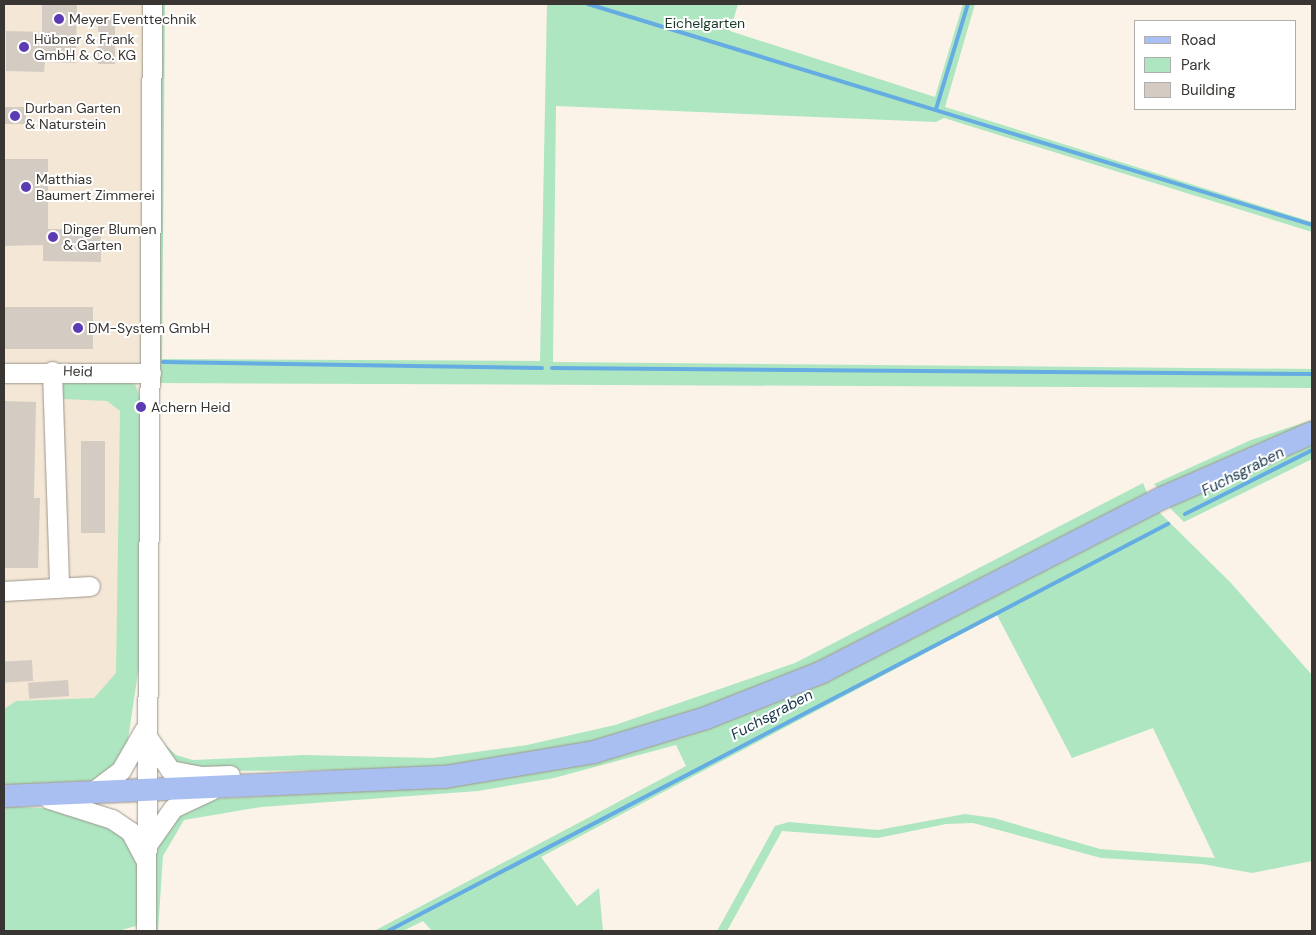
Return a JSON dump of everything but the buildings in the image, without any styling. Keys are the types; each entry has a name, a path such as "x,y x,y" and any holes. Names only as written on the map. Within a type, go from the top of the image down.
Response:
{"main road":[{"path":"12,796 445,778 538,764 634,740 746,703 872,648 1160,499 1312,433"}],"street":[{"path":"146,931 146,790 152,373 152,4"},
{"path":"52,371 59,587"},
{"name":"Heid","path":"4,373 52,371 152,373"},
{"path":"4,591 90,586"},
{"path":"147,728 163,763 184,774 331,774 367,781"},
{"path":"92,792 121,770 147,728"},
{"path":"147,854 173,808 214,788"},
{"path":"12,796 66,802 112,818 133,835 147,854"}],"shaded area":[{"path":"4,4 145,4 140,659 94,698 16,701 4,709"}],"green space":[{"name":"Eichelgarten","path":"158,4 165,4 162,359 540,361 547,4 738,4 730,31 935,97 963,4 975,4 945,107 1312,222 1312,232 944,118 936,122 556,106 553,362 1312,369 1312,388 156,383"},
{"path":"113,378 135,384 143,406 140,659 126,753 109,775 90,781 4,785 4,709 16,701 94,698 116,673 120,411 107,401 63,399 60,392 62,380"},
{"path":"1312,420 1312,426 1159,490 1154,484 1251,440"},
{"path":"1312,441 1312,459 1184,522 1170,508 1170,504"},
{"path":"1143,483 1148,495 837,658 671,723 506,761 387,770 208,771 174,766 159,739 176,755 193,760 305,755 433,758 527,745 615,725 795,663"},
{"path":"1156,509 1231,583 1312,675 1312,861 1252,873 1202,864 1101,858 973,823 946,824 878,838 782,831 727,931 717,931 775,826 789,822 878,830 965,814 994,818 1100,849 1215,858 1153,728 1072,758 997,615 541,857 577,906 599,888 603,931 432,931 423,921 403,931 374,931 686,766 676,745 554,778 478,791 261,807 184,820 163,856 158,931 151,931 154,852 177,812 212,799 363,791 705,726"},
{"path":"4,806 64,809 113,823 137,856 139,925 118,931 4,931"}],"waterway":[{"path":"588,4 1312,225"},
{"path":"936,109 968,4"},
{"path":"163,362 542,368"},
{"path":"552,368 1312,374"},
{"name":"Fuchsgraben","path":"1185,514 1312,450"},
{"name":"Fuchsgraben","path":"388,931 1168,524"}],"place":[{"name":"Meyer Eventtechnik","path":"59,19"},
{"name":"Hübner & Frank GmbH & Co. KG","path":"24,47"},
{"name":"Durban Garten & Naturstein","path":"15,116"},
{"name":"Matthias Baumert Zimmerei","path":"26,187"},
{"name":"Dinger Blumen & Garten","path":"53,237"},
{"name":"DM-System GmbH","path":"78,328"},
{"name":"Achern Heid","path":"141,407"}]}
